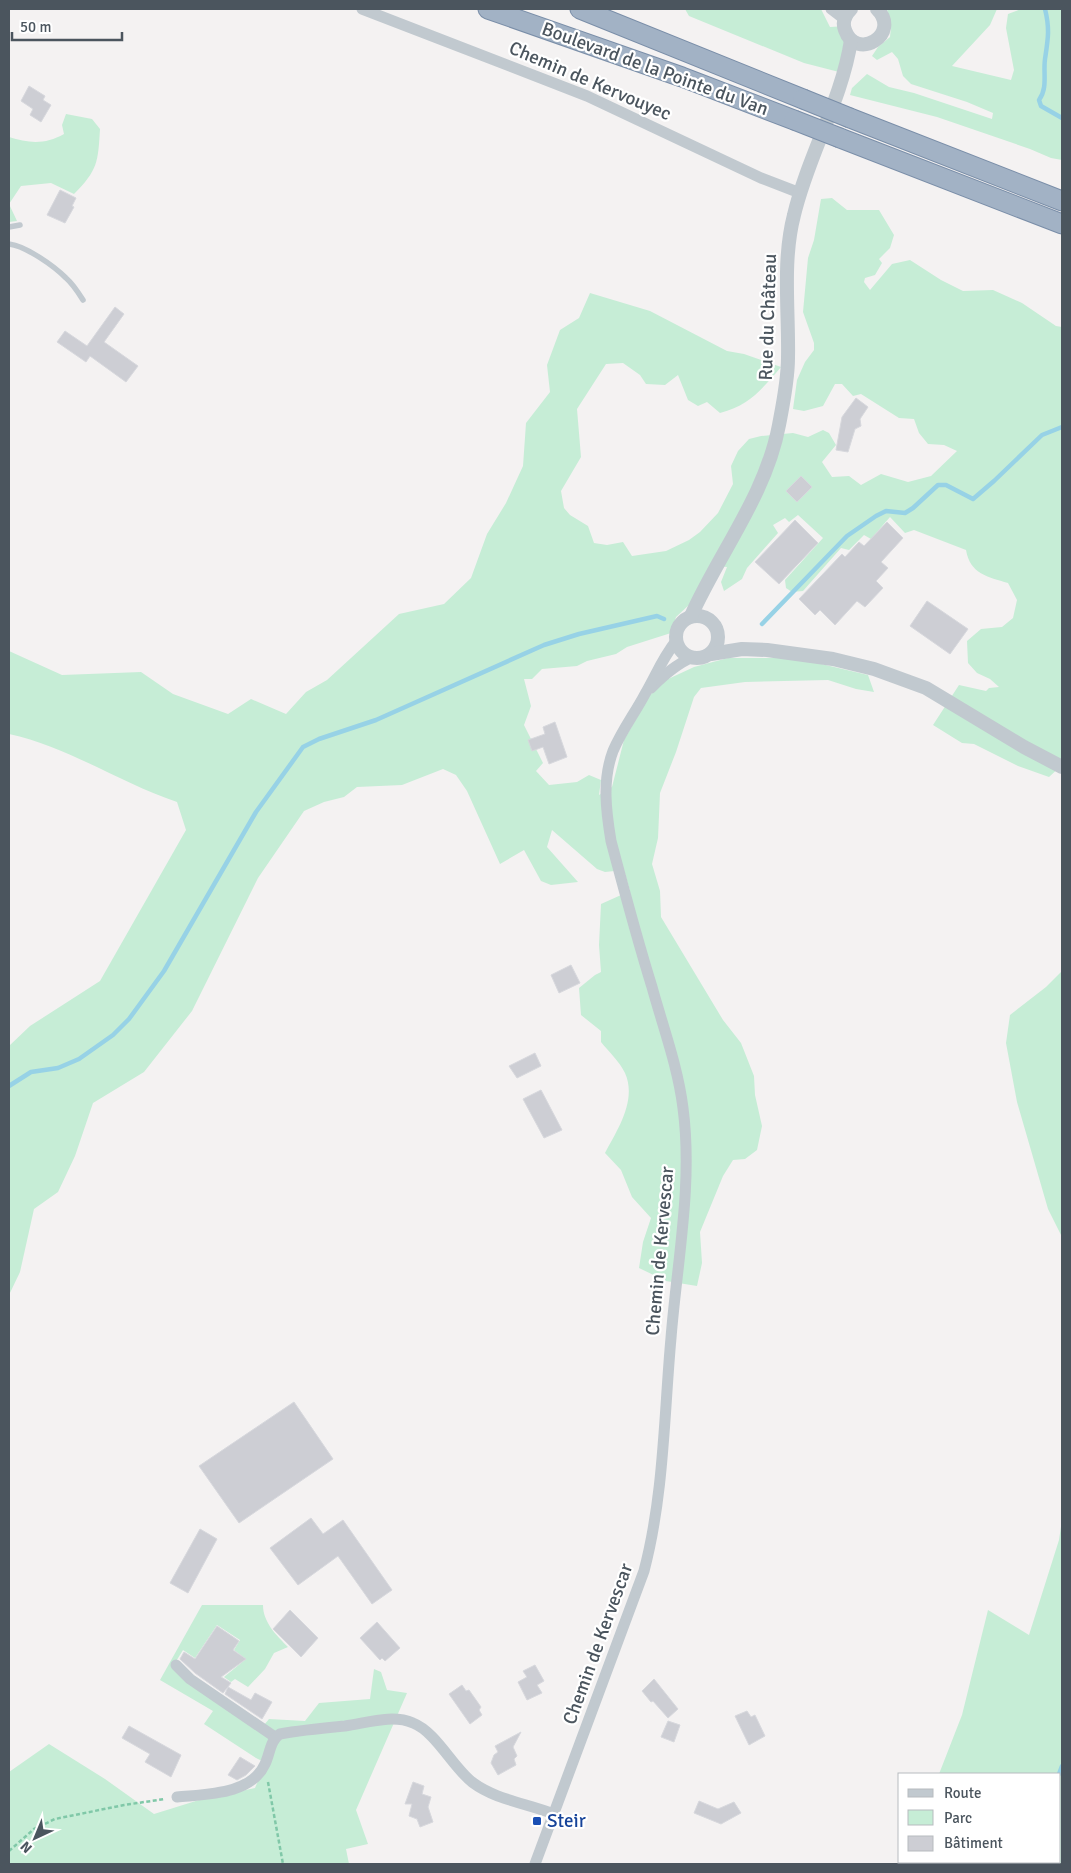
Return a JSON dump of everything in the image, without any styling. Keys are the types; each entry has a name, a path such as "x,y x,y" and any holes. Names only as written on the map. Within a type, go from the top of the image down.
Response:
{"highway":[{"name":"Boulevard de la Pointe du Van","path":"488,9 682,77 1062,224"},
{"name":"Boulevard de la Pointe du Van","path":"580,9 1062,201"}],"street":[{"name":"Chemin de Kervouyec","path":"362,9 587,96 762,178 800,193"},
{"path":"831,9 848,14 844,28 851,40 860,44 867,44"},
{"name":"Rue du Château","path":"847,68 867,44 877,40 881,35 884,29 881,11"},
{"name":"Rue du Château","path":"691,616 711,573 771,459 779,425 788,361 790,232 800,193 815,148 847,68 851,40"},
{"path":"705,589 709,619 718,634 716,646 711,654"},
{"path":"709,619 691,616 679,625 676,641 683,652 693,657 703,657 742,649 793,653 833,659 890,674 926,688 1024,748 1062,767"},
{"path":"718,634 742,649"},
{"name":"Chemin de Kervescar","path":"535,1864 644,1571 651,1546 659,1489 685,1187 685,1137 680,1088 611,841 606,813 606,783 613,751 628,721 646,693 658,667 676,641"},
{"name":"Chemin de Kervescar","path":"646,693 678,665 693,657"},
{"path":"176,1665 190,1679 275,1738"},
{"path":"177,1797 218,1792 244,1785 255,1779 265,1765 275,1738 280,1734 377,1720 394,1720 413,1722 423,1729 464,1775 479,1787 505,1799 554,1814"}],"lane":[{"path":"9,227 20,225"},
{"path":"9,244 20,247 54,268 66,278 83,300"}],"path":[{"path":"265,1765 283,1864"},
{"path":"9,1851 34,1829 55,1819 115,1806 177,1797"}],"green space":[{"path":"685,9 821,9 830,27 847,26 839,72 804,63 689,16"},
{"path":"887,9 997,9 990,25 952,66 1011,80 1014,70 1006,28 1008,14 1021,9 1062,9 1062,160 1051,158 937,117 850,95 852,88 867,74 889,87 914,93 992,119 993,113 967,102 911,84 903,76 898,59 892,52 877,60 872,56 878,47 890,37 891,27"},
{"path":"66,114 92,119 100,129 97,158 92,172 82,186 74,194 51,183 21,186 9,204 9,137 30,142 50,140 64,134 62,125"},
{"path":"832,198 847,210 879,210 894,235 890,248 879,259 882,263 875,275 865,278 864,282 870,290 892,264 910,260 941,280 963,291 993,290 1022,303 1056,326 1062,327 1062,765 1049,777 1018,766 974,744 962,743 933,725 959,685 986,691 989,688 999,687 990,679 977,673 968,663 967,641 981,629 1002,627 1013,618 1017,600 1008,583 987,576 976,569 971,564 966,550 914,530 905,533 890,517 871,539 864,535 849,550 841,548 803,591 792,592 786,588 785,580 823,538 798,515 789,522 785,518 773,525 778,533 747,568 742,579 724,591 721,582 727,567 715,566 691,603 676,617 671,633 627,647 616,654 587,661 577,666 542,669 532,679 524,679 531,706 524,725 543,763 536,771 549,785 577,782 589,775 601,780 599,795 612,787 624,740 649,696 666,680 694,667 728,658 796,658 868,675 874,692 856,689 828,680 745,682 701,688 694,697 660,793 658,838 652,864 660,891 661,917 723,1020 741,1043 754,1076 755,1095 762,1126 757,1150 745,1159 733,1160 723,1176 700,1232 702,1263 697,1286 666,1281 639,1268 643,1242 651,1218 632,1197 621,1170 605,1153 624,1114 629,1094 628,1083 620,1065 601,1042 601,1031 581,1015 579,988 601,972 599,945 601,904 630,891 624,870 605,872 597,869 552,830 547,847 578,882 551,885 541,881 524,850 500,864 467,791 456,775 443,769 402,785 357,787 344,797 324,802 304,811 258,878 192,1011 144,1072 93,1103 75,1156 58,1192 34,1209 20,1272 9,1295 9,1046 30,1026 100,981 186,830 177,802 53,747 9,734 9,651 62,675 141,672 173,694 228,714 251,699 286,714 306,692 327,680 399,614 444,604 471,578 487,534 506,503 523,466 526,423 550,392 547,365 560,330 579,318 590,293 650,311 727,351 744,354 781,367 754,396 739,406 720,413 707,402 698,406 688,400 678,375 665,385 646,384 640,375 623,363 606,364 577,409 581,457 561,491 564,508 570,515 588,526 594,543 607,545 623,542 632,556 666,551 689,540 700,532 718,513 733,484 731,466 738,451 749,439 761,436 793,433 808,437 823,430 829,433 836,445 822,462 832,477 849,476 861,485 881,474 908,482 931,476 957,451 944,445 928,444 919,433 914,419 899,418 861,394 853,396 842,384 835,384 823,406 804,411 793,409 797,380 805,362 814,350 814,343 803,312 808,258 814,240 821,199"},
{"path":"9,204 17,221 9,222"},
{"path":"1062,971 1062,1237 1048,1209 1017,1102 1006,1043 1010,1015 1046,987"},
{"path":"1062,1520 1062,1864 904,1864 1061,1863 1061,1773 939,1773 962,1715 988,1610 1029,1635 1059,1540"},
{"path":"202,1605 263,1605 268,1623 288,1647 274,1653 265,1669 248,1687 235,1679 231,1682 224,1677 246,1659 234,1650 240,1640 217,1625 195,1658 183,1650 175,1663 264,1725 269,1719 305,1721 319,1703 370,1699 374,1669 381,1672 387,1690 407,1693 356,1810 368,1844 346,1849 349,1864 9,1864 9,1772 49,1744 105,1779 154,1814 199,1800 255,1788 265,1765 268,1764 204,1724 213,1711 160,1680"}],"building":[{"path":"29,86 45,96 43,100 51,105 41,122 30,115 33,109 21,101"},
{"path":"60,190 76,198 72,206 74,207 65,223 47,215"},
{"path":"115,307 124,314 104,342 138,366 126,382 90,356 86,362 57,342 65,331 87,346"},
{"path":"856,398 868,407 860,419 861,426 855,429 848,452 836,450 842,417"},
{"path":"801,476 812,487 797,502 786,491"},
{"path":"795,520 818,543 779,584 755,562"},
{"path":"887,522 903,538 881,562 888,568 876,581 883,588 865,607 857,601 835,625 820,610 815,615 799,599 842,554 845,557 859,542 864,546"},
{"path":"927,601 968,629 950,654 910,626"},
{"path":"555,722 567,757 549,764 543,747 532,751 528,740 545,734 543,727"},
{"path":"571,965 580,983 559,993 551,975"},
{"path":"535,1053 541,1066 517,1078 509,1066"},
{"path":"541,1090 562,1130 544,1138 523,1099"},
{"path":"294,1402 333,1459 239,1523 199,1466"},
{"path":"311,1518 323,1534 343,1520 392,1590 372,1604 338,1556 298,1585 270,1548"},
{"path":"200,1529 217,1539 188,1593 170,1583"},
{"path":"290,1610 318,1638 301,1657 273,1629"},
{"path":"377,1622 400,1648 385,1661 382,1658 380,1660 360,1638"},
{"path":"217,1626 239,1641 233,1650 246,1659 221,1677 231,1683 223,1693 195,1673 180,1659 184,1652 195,1659"},
{"path":"535,1665 544,1681 537,1685 542,1693 527,1700 518,1682 527,1677 523,1671"},
{"path":"654,1679 678,1709 668,1718 642,1691"},
{"path":"462,1685 466,1691 469,1690 481,1707 479,1710 482,1715 470,1724 449,1694"},
{"path":"228,1687 251,1700 255,1693 272,1702 262,1719 225,1694"},
{"path":"747,1711 751,1717 755,1715 765,1736 749,1745 735,1716"},
{"path":"668,1721 680,1725 674,1742 661,1737"},
{"path":"129,1726 181,1755 171,1777 145,1762 150,1754 122,1738"},
{"path":"521,1732 513,1747 517,1756 514,1759 516,1765 498,1775 491,1763 494,1755 498,1752 495,1746"},
{"path":"240,1757 255,1766 246,1775 237,1780 228,1775"},
{"path":"413,1782 424,1786 422,1794 431,1797 428,1807 433,1822 420,1827 417,1819 409,1816 412,1804 405,1804"},
{"path":"699,1801 718,1809 734,1802 741,1813 721,1824 694,1813"}],"waterway":[{"path":"1045,9 1048,22 1048,40 1044,85 1039,100 1041,106 1062,118"},
{"path":"762,624 847,536 876,516 886,511 905,513 938,485 946,485 973,499 1042,435 1062,427"},
{"path":"9,1086 31,1072 58,1068 79,1059 113,1035 129,1019 164,971 256,812 303,747 319,739 376,720 544,645 579,634 657,616 664,619"},
{"path":"1059,1773 1062,1766"}],"place":[{"name":"Steir","path":"537,1821"}]}
